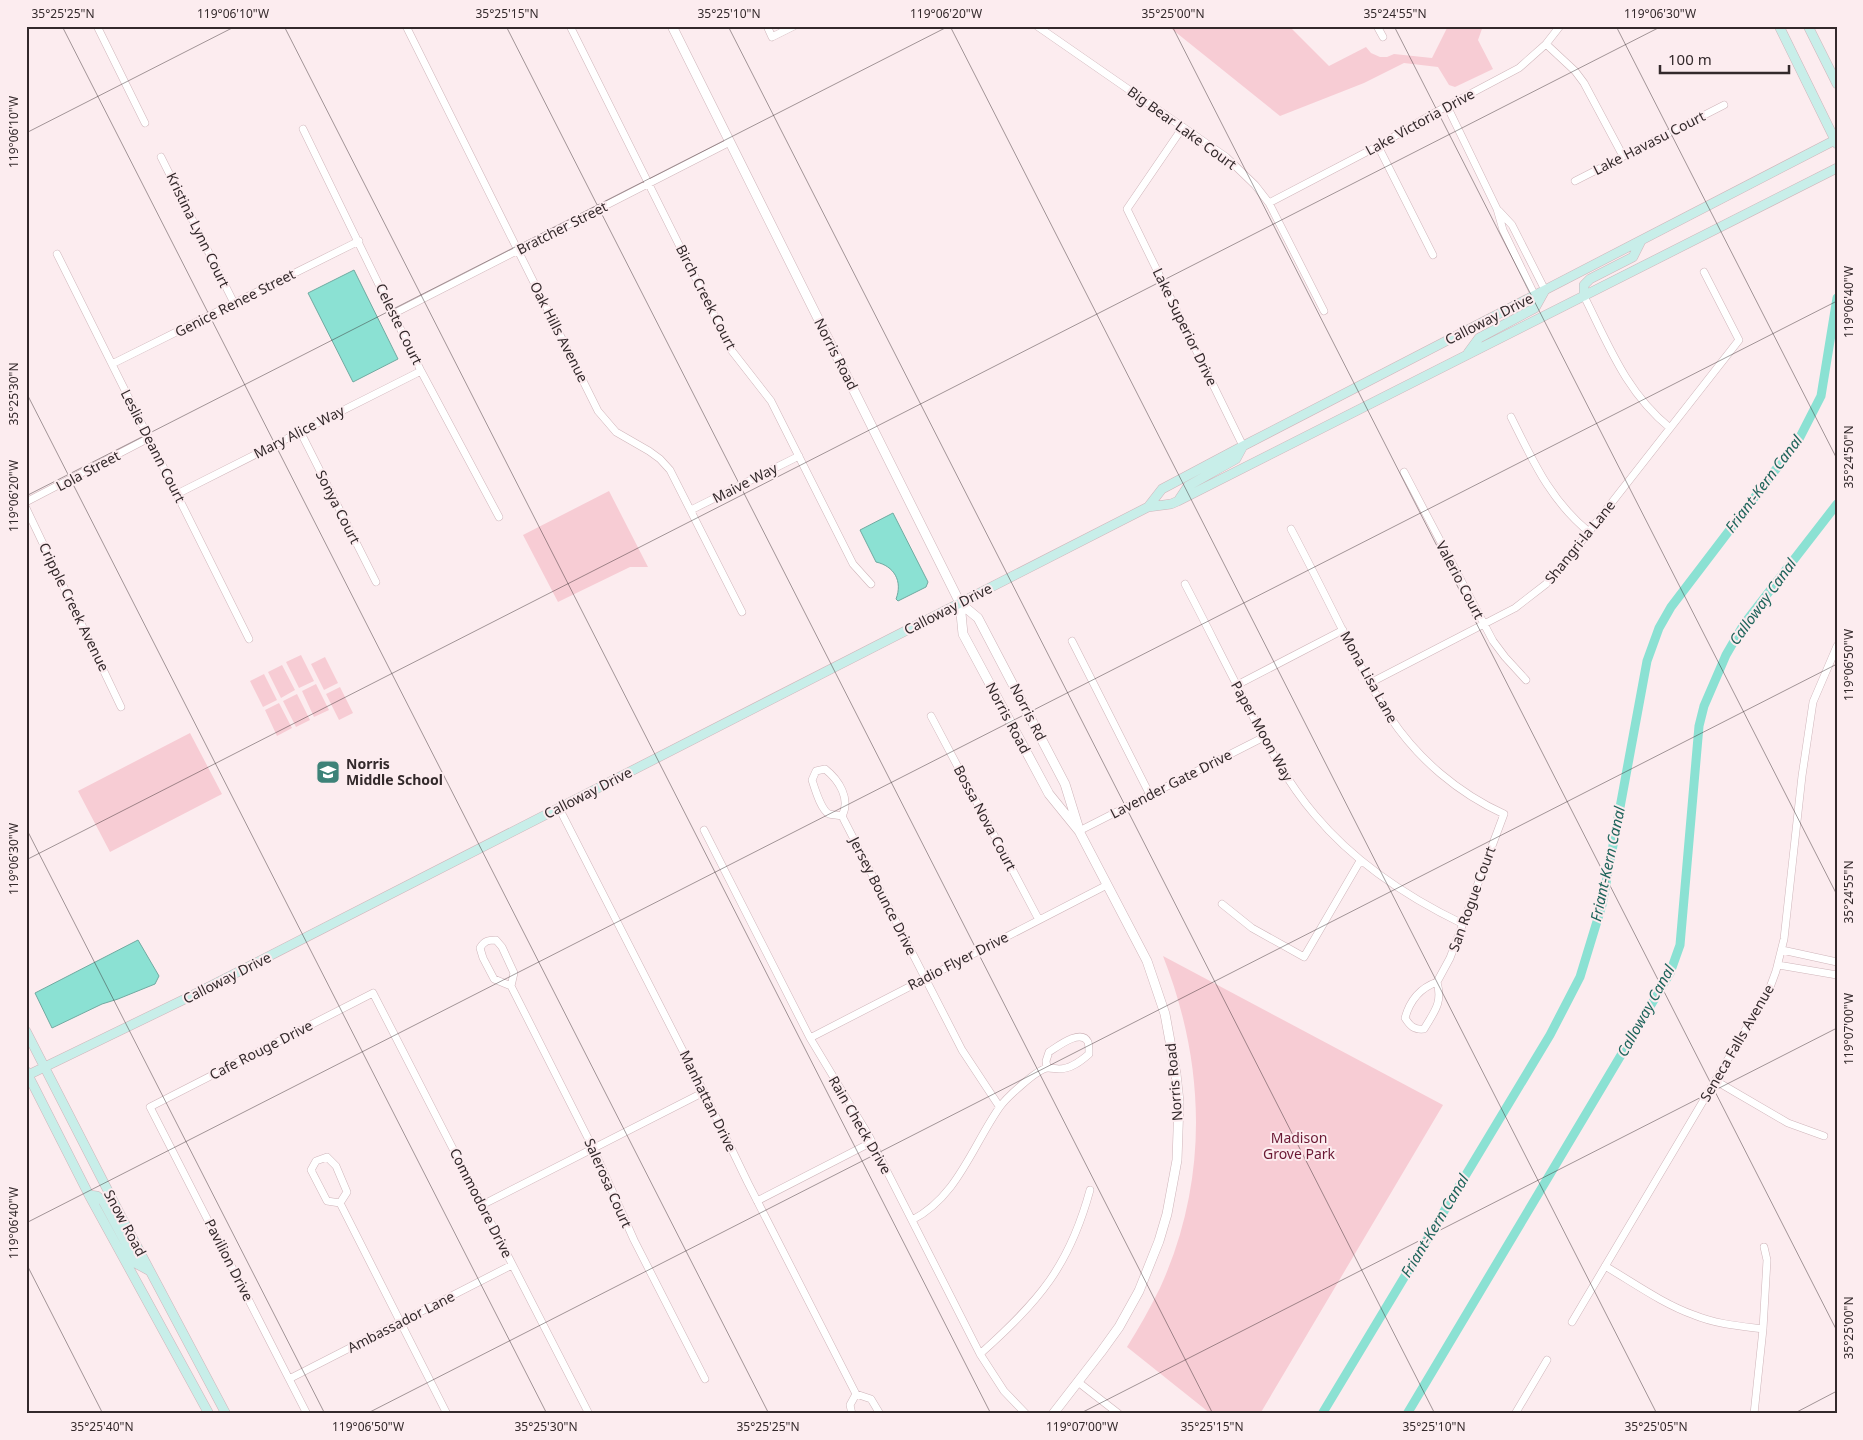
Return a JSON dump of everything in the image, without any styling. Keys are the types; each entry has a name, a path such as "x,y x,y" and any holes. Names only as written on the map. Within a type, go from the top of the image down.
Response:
{"main road":[{"path":"1779,26 1836,141"},
{"path":"1808,26 1837,84"},
{"name":"Calloway Drive","path":"1148,507 1162,489 1836,141"},
{"name":"Calloway Drive","path":"27,1074 196,994 1148,507 1171,504 1178,501 1837,168"},
{"path":"1584,296 1584,285 1590,279 1632,256 1641,240"},
{"path":"1467,355 1479,338 1535,308 1545,290"},
{"path":"1178,501 1188,486 1236,459 1243,446"},
{"name":"Snow Road","path":"26,1031 226,1414"},
{"name":"Snow Road","path":"27,1074 89,1194 209,1414"},
{"path":"89,1194 97,1196 103,1201 137,1264 150,1271"},
{"path":"202,1400 214,1414"}],"street":[{"path":"97,26 145,123"},
{"name":"Oak Hills Avenue","path":"406,26 598,412 616,432 660,459 670,470 742,612"},
{"name":"Birch Creek Court","path":"570,26 732,351 771,401 853,564 871,584"},
{"name":"Norris Road","path":"672,26 960,603 963,634 1049,794 1079,831 1146,961 1165,1014 1176,1074 1178,1136 1177,1160 1169,1205 1159,1241 1150,1266 1119,1327 1053,1414"},
{"path":"767,26 772,37 794,26"},
{"name":"Big Bear Lake Court","path":"1037,26 1226,157 1241,171 1269,203 1324,311"},
{"path":"1377,26 1383,38"},
{"name":"Lake Victoria Drive","path":"1269,203 1378,146 1518,68 1546,44 1560,26"},
{"path":"1546,44 1575,71 1584,83 1623,156"},
{"name":"Lake Havasu Court","path":"1575,181 1724,105"},
{"path":"1447,106 1497,209 1503,230 1535,296"},
{"name":"Lake Superior Drive","path":"1183,128 1127,209 1243,446"},
{"name":"Celeste Court","path":"302,129 422,371 499,517"},
{"name":"Bratcher Street","path":"395,314 730,142"},
{"path":"1378,146 1433,255"},
{"name":"Kristina Lynn Court","path":"161,157 234,303"},
{"path":"1497,209 1512,225 1545,290"},
{"name":"Genice Renee Street","path":"112,364 358,241"},
{"name":"Leslie Deann Court","path":"57,254 249,639"},
{"name":"Shangri-la Lane","path":"1370,683 1515,608 1546,584 1560,570 1739,340 1704,272"},
{"path":"1584,296 1624,376 1648,408 1670,428"},
{"name":"Mary Alice Way","path":"177,494 422,371"},
{"path":"1510,418 1541,477 1565,510 1589,532"},
{"name":"Sonya Court","path":"300,431 376,582"},
{"name":"Lola Street","path":"26,502 149,438"},
{"name":"Maive Way","path":"691,510 799,456"},
{"name":"Valerio Court","path":"1404,472 1484,624 1505,657 1526,680"},
{"name":"Cripple Creek Avenue","path":"26,508 122,707"},
{"name":"Mona Lisa Lane","path":"1291,529 1390,718 1417,752 1456,786 1504,814"},
{"name":"Paper Moon Way","path":"1185,584 1264,737 1294,788 1315,815 1360,861 1411,897 1463,924"},
{"name":"Norris Rd","path":"960,603 978,618 1065,784 1079,831"},
{"path":"1237,685 1343,630"},
{"path":"1072,642 1150,795"},
{"name":"Seneca Falls Avenue","path":"1572,1322 1769,990 1782,950 1802,776 1813,702 1837,646"},
{"name":"Bossa Nova Court","path":"931,716 1039,920"},
{"name":"Lavender Gate Drive","path":"1079,831 1264,737"},
{"name":"Jersey Bounce Drive","path":"825,769 833,775 842,789 846,801 846,809 842,816 825,811 816,794 812,780 816,771 825,769"},
{"name":"Manhattan Drive","path":"559,808 856,1394"},
{"name":"San Rogue Court","path":"1437,982 1440,992 1439,1002 1424,1029 1417,1030 1410,1026 1405,1018 1407,1009 1420,991 1426,986 1437,982 1450,958 1504,814"},
{"name":"Jersey Bounce Drive","path":"842,816 962,1050 999,1106"},
{"name":"Rain Check Drive","path":"704,830 810,1038 872,1142 980,1354 1004,1392 1026,1414"},
{"path":"1222,904 1252,928 1304,957 1360,861"},
{"name":"Radio Flyer Drive","path":"810,1038 1107,885"},
{"name":"Salerosa Court","path":"511,986 494,979 480,948 484,942 496,940 502,947 514,973 511,986 594,1148 634,1240 705,1379"},
{"path":"1782,950 1837,962"},
{"path":"1778,965 1837,975"},
{"name":"Cafe Rouge Drive","path":"150,1107 373,992"},
{"name":"Commodore Drive","path":"373,992 589,1414"},
{"path":"912,1220 928,1210 951,1188 999,1106 1033,1075 1047,1068 1064,1069 1080,1062 1089,1054 1088,1042 1084,1038 1077,1037 1062,1043 1049,1052 1046,1061 1047,1068"},
{"path":"1716,1081 1788,1123 1824,1136"},
{"path":"482,1205 704,1092"},
{"name":"Pavilion Drive","path":"150,1107 307,1414"},
{"path":"757,1201 872,1142"},
{"path":"327,1157 336,1166 347,1192 340,1202 327,1201 320,1190 311,1170 316,1161 327,1157"},
{"path":"980,1354 1027,1311 1055,1275 1076,1235 1090,1190"},
{"path":"340,1202 447,1414"},
{"path":"1754,1414 1763,1329 1767,1260 1764,1247"},
{"name":"Ambassador Lane","path":"289,1379 512,1265"},
{"path":"1605,1266 1674,1307 1693,1315 1730,1325 1763,1329"},
{"path":"1514,1413 1548,1360"},
{"path":"1078,1382 1119,1414"},
{"path":"852,1414 850,1405 856,1394 871,1398 880,1414"}],"green space":[{"path":"1168,26 1289,26 1329,66 1366,47 1371,53 1380,57 1394,54 1432,58 1448,26 1483,26 1478,40 1493,69 1455,87 1449,85 1438,67 1404,63 1364,83 1280,116"},
{"path":"609,491 648,567 630,567 558,602 523,535"},
{"path":"301,655 314,681 299,688 286,662"},
{"path":"325,657 338,683 324,690 311,664"},
{"path":"282,665 295,690 281,698 268,672"},
{"path":"264,674 277,700 263,707 250,681"},
{"path":"316,684 329,710 314,717 302,691"},
{"path":"340,687 353,713 339,720 326,694"},
{"path":"297,694 310,720 296,727 283,701"},
{"path":"279,703 292,728 277,736 265,710"},
{"path":"190,733 222,794 110,852 78,791"},
{"name":"Madison Grove Park","path":"1163,956 1443,1105 1260,1414 1211,1414 1127,1347 1160,1288 1176,1247 1187,1206 1194,1164 1196,1122 1194,1080 1188,1039 1177,997"}],"shaded area":[{"path":"354,270 398,359 353,382 308,293"},
{"path":"893,513 928,582 926,587 898,601 896,599 898,586 895,575 888,567 876,562 860,530"},
{"path":"138,940 159,976 155,984 102,1004 52,1028 35,993"}],"waterway":[{"name":"Friant-Kern Canal","path":"1322,1414 1550,1035 1580,977 1602,905 1647,661 1659,628 1671,607 1799,439 1821,396 1837,298"},
{"name":"Calloway Canal","path":"1407,1414 1670,973 1680,945 1699,726 1704,706 1726,655 1744,624 1837,504"}],"place":[{"name":"Norris Middle School","path":"328,772"}]}
